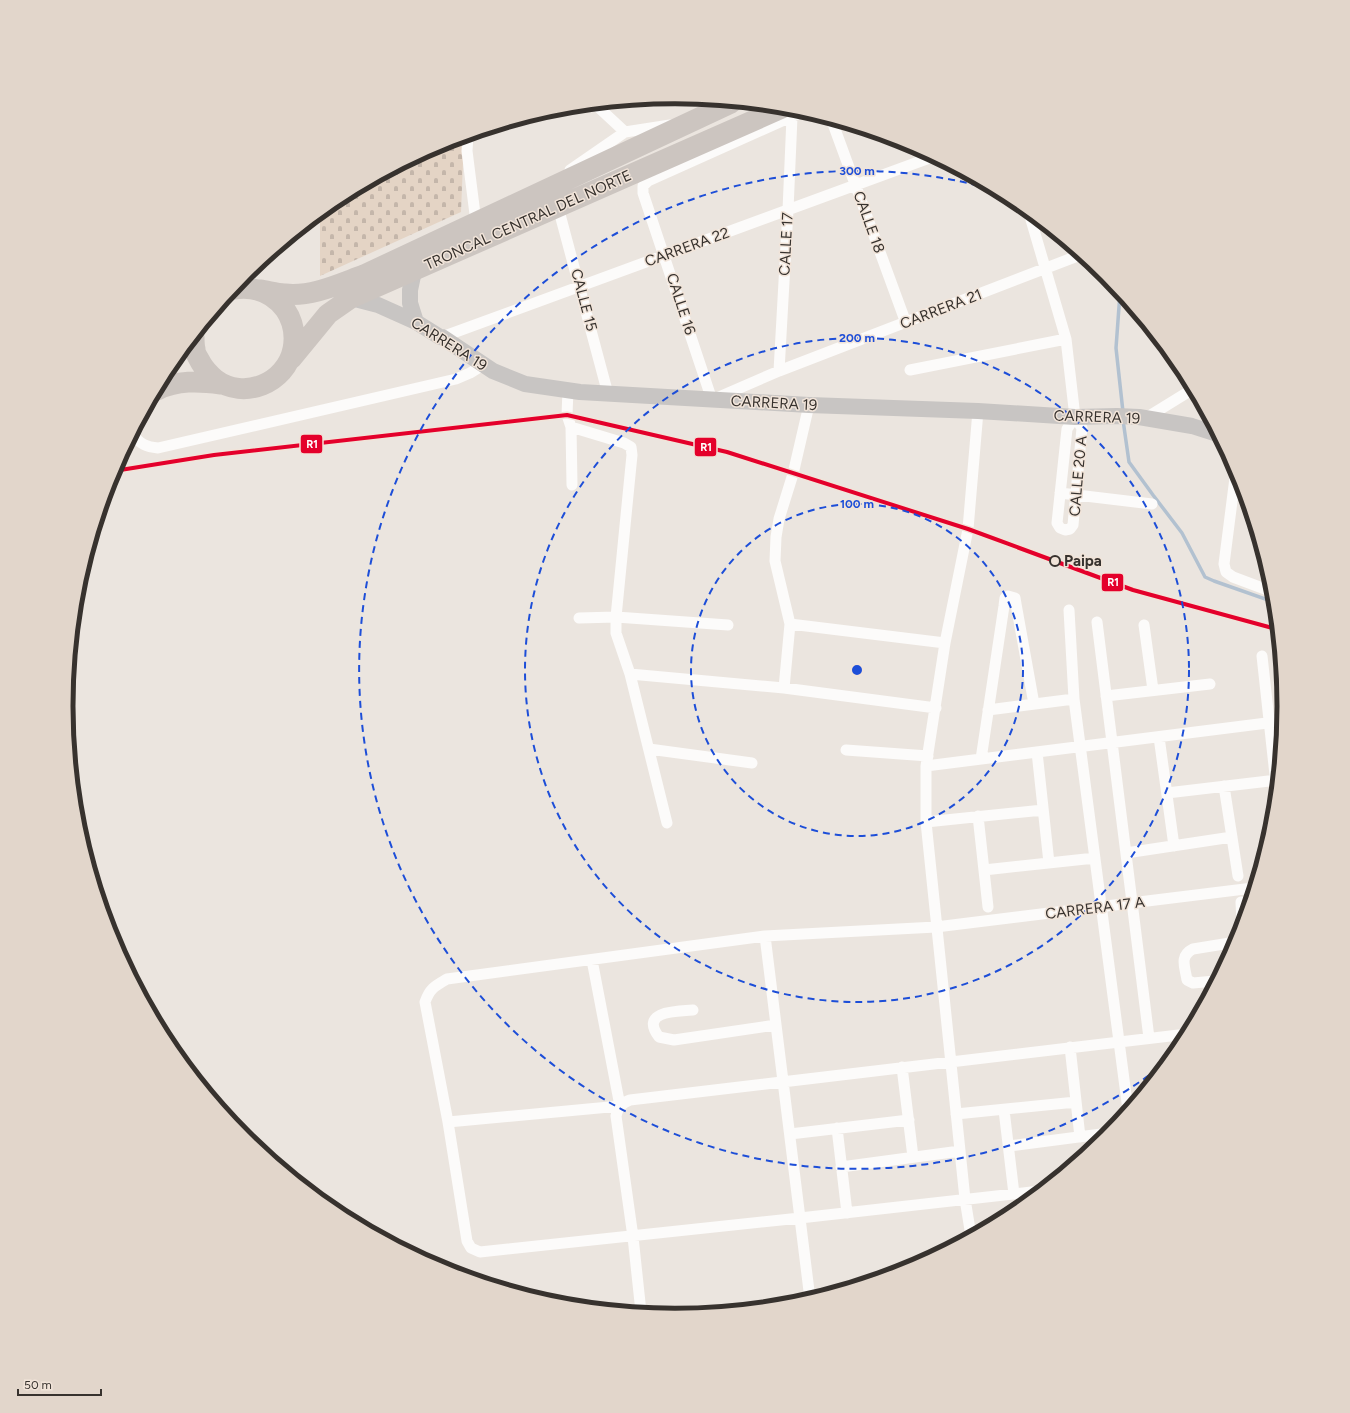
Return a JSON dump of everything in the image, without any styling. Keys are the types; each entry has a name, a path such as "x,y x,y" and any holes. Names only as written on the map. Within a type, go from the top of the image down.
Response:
{"highway":[{"name":"TRONCAL CENTRAL DEL NORTE","path":"243,287 286,294 305,294 325,289 364,275 723,107"},
{"name":"TRONCAL CENTRAL DEL NORTE","path":"166,386 182,382 203,381 221,384 237,389 254,388 269,383 282,372 328,314 351,298 558,207 785,115"},
{"path":"260,290 279,300 291,317 296,338 291,359"},
{"path":"194,343 195,350 204,370 221,384"}],"street":[{"path":"601,110 625,132"},
{"name":"CALLE 16","path":"712,400 665,255 643,193 643,186 648,181 786,115"},
{"name":"CALLE 17","path":"779,371 792,116"},
{"path":"547,189 571,169 625,132 668,125 683,125"},
{"name":"CALLE 18","path":"834,126 906,322"},
{"path":"468,141 467,151 476,222"},
{"name":"CARRERA 22","path":"442,337 925,160"},
{"name":"CALLE 15","path":"558,207 608,394"},
{"name":"CALLE 20 A","path":"1033,223 1066,339 1076,417 1082,428 1074,525 1070,529 1065,530 1060,528 1057,523 1067,429 1076,417"},
{"name":"CARRERA 21","path":"712,400 779,371 1075,257"},
{"path":"414,271 410,290 410,303 416,322"},
{"name":"CARRERA 19","path":"351,298 378,304 416,322 442,337 493,371 525,384 608,394 712,400 978,411 1076,417 1142,417 1192,426 1210,432"},
{"path":"910,370 1066,339"},
{"path":"136,439 142,444 149,447 158,448 456,379 483,365"},
{"path":"568,390 567,416 571,427 572,485"},
{"path":"1142,417 1188,393"},
{"path":"784,688 790,624 775,561 776,537 779,519 793,474 809,405"},
{"path":"969,1231 926,822 927,761 945,643 968,528 978,411"},
{"path":"571,427 624,443 631,447 632,455 616,617 616,633 630,674 667,823"},
{"path":"1234,484 1224,564 1226,572 1233,577 1265,589"},
{"path":"1060,493 1152,504"},
{"path":"981,759 1005,598 1008,596 1015,598 1034,704"},
{"path":"1069,610 1074,699 1127,1104"},
{"path":"579,618 616,617 728,625"},
{"path":"1097,622 1149,1038"},
{"path":"790,624 945,643"},
{"path":"1144,624 1153,690"},
{"path":"1262,656 1274,764"},
{"path":"630,674 784,688 936,708"},
{"path":"1106,696 1210,684"},
{"path":"988,710 1074,699"},
{"path":"846,750 927,761 981,759 1277,722"},
{"path":"1159,737 1174,846"},
{"path":"649,750 752,763"},
{"path":"1037,752 1049,863"},
{"path":"1167,793 1272,781"},
{"path":"1224,786 1238,876"},
{"path":"926,822 1043,810"},
{"path":"978,816 988,907"},
{"path":"1126,853 1232,837"},
{"path":"984,870 1095,858"},
{"name":"CARRERA 17 A","path":"633,1237 480,1252 471,1248 467,1240 448,1122 426,1002 429,993 434,986 447,979 765,936 936,927 1248,889"},
{"path":"1241,902 1241,910"},
{"path":"765,936 809,1293"},
{"path":"1210,982 1193,984 1187,980 1184,960 1185,955 1194,949 1228,943"},
{"path":"592,960 620,1106 616,1116 633,1237 640,1307"},
{"path":"693,1010 660,1014 654,1019 653,1024 659,1037 674,1040 776,1025"},
{"path":"448,1122 620,1106 630,1100 1180,1035"},
{"path":"1070,1047 1080,1137"},
{"path":"902,1067 913,1157"},
{"path":"956,1114 1076,1102"},
{"path":"1004,1110 1014,1194"},
{"path":"790,1134 908,1120"},
{"path":"837,1128 846,1213"},
{"path":"1009,1146 1098,1134"},
{"path":"841,1167 960,1151"},
{"path":"633,1237 1030,1192"}],"green space":[{"path":"464,143 461,212 320,276 320,221 374,185 445,150"}],"waterway":[{"path":"1119,301 1116,348 1123,412"},
{"path":"1123,420 1129,462 1182,533 1205,577 1267,600"}],"transit line":[{"name":"R1","path":"122,470 214,455 567,415 727,452 968,529 1133,590 1272,628"}],"place":[{"name":"Paipa","path":"1055,561"}]}
